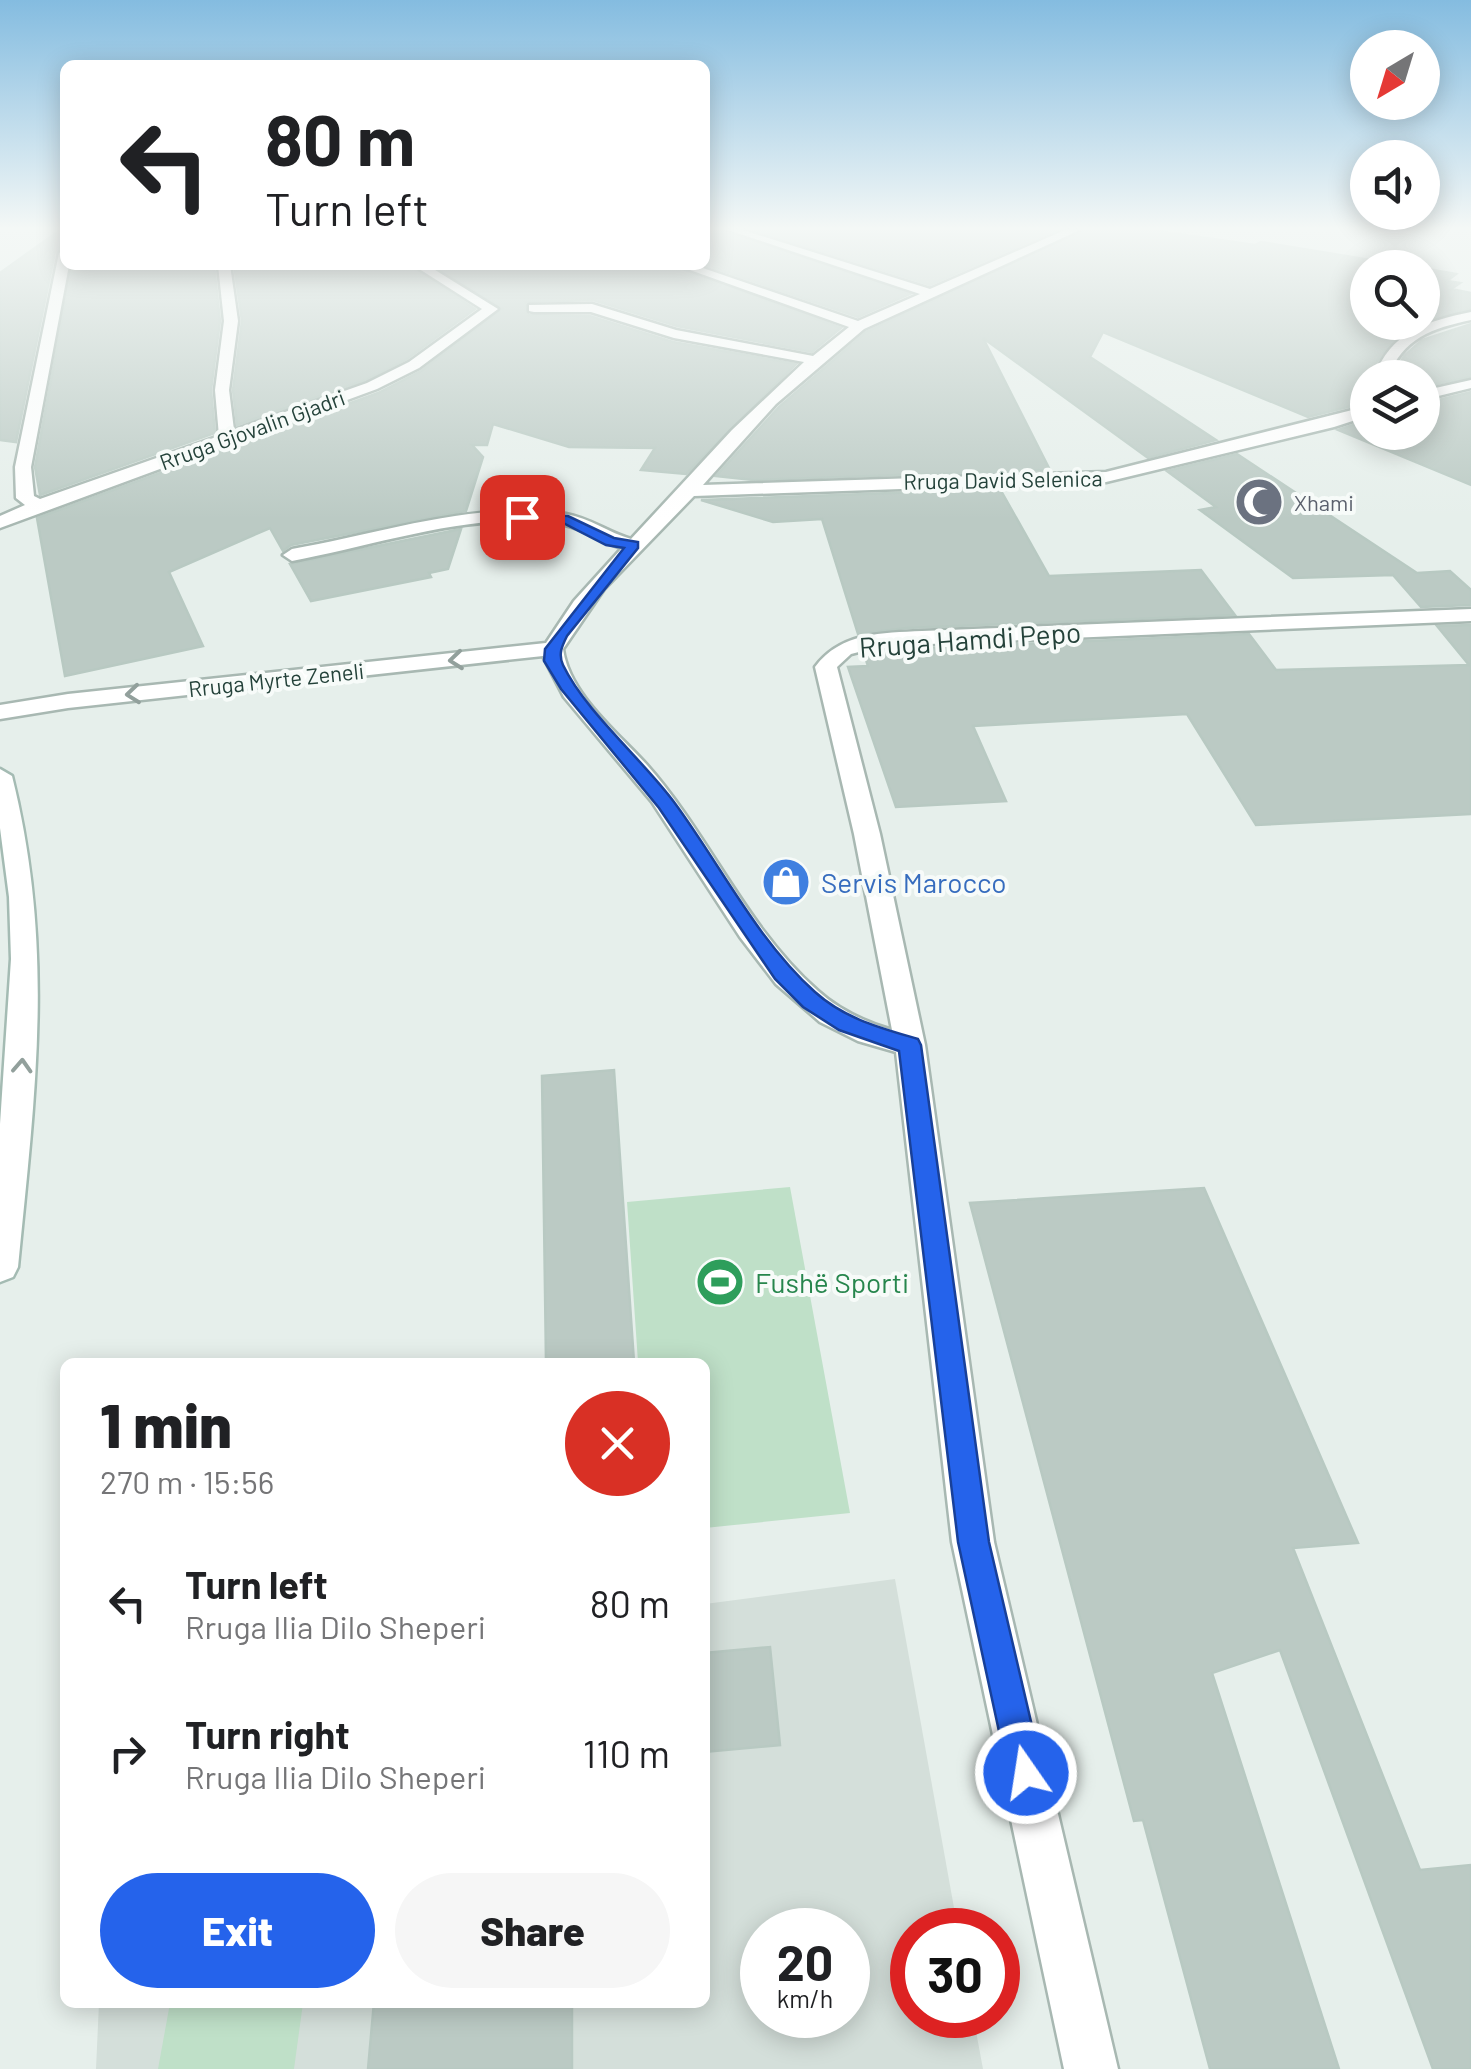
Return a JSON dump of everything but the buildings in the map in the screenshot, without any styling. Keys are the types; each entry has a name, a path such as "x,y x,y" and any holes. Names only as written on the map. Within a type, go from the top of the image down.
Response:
{"street":[{"path":"38,506 25,498 23,467 51,327"},
{"path":"227,438 222,390 231,327"},
{"name":"Rruga Gjovalin Gjadri","path":"0,523 386,379 442,347 468,327"},
{"path":"651,327 819,362"},
{"path":"858,327 742,429 690,491 634,545 552,649 552,661 567,685 666,804 783,974 811,1002 846,1024 876,1038 910,1045"},
{"path":"1388,360 1411,332 1431,327"},
{"path":"1440,392 1471,384"},
{"name":"Rruga David Selenica","path":"690,491 915,480 1106,477 1350,417"},
{"path":"292,555 498,518 568,520 611,542 634,545"},
{"name":"Rruga Hamdi Pepo","path":"1091,2069 974,1542 910,1045 867,834 826,666 834,654 856,644 922,637 1471,615"},
{"name":"Rruga Myrte Zeneli","path":"0,712 68,701 552,649"},
{"path":"0,776 20,882 26,982 21,1086 0,1268"}],"shaded area":[{"path":"895,1579 954,1908 890,1908 890,2038 977,2038 983,2069 96,2069 99,2008 710,2008 710,1603"}],"green space":[{"name":"Fushë Sporti","path":"790,1187 850,1513 710,1527 710,1358 638,1358 627,1202"},
{"path":"169,2008 302,2008 294,2069 158,2069"}],"place":[{"name":"Xhami","path":"1259,502"},
{"name":"Servis Marocco","path":"786,882"},
{"name":"Fushë Sporti","path":"720,1282"}],"route":[{"path":"522,517 568,520 611,542 634,545 560,635 552,649 552,661 567,685 666,804 783,974 811,1002 846,1024 876,1038 910,1045 974,1542 1026,1773"}]}
